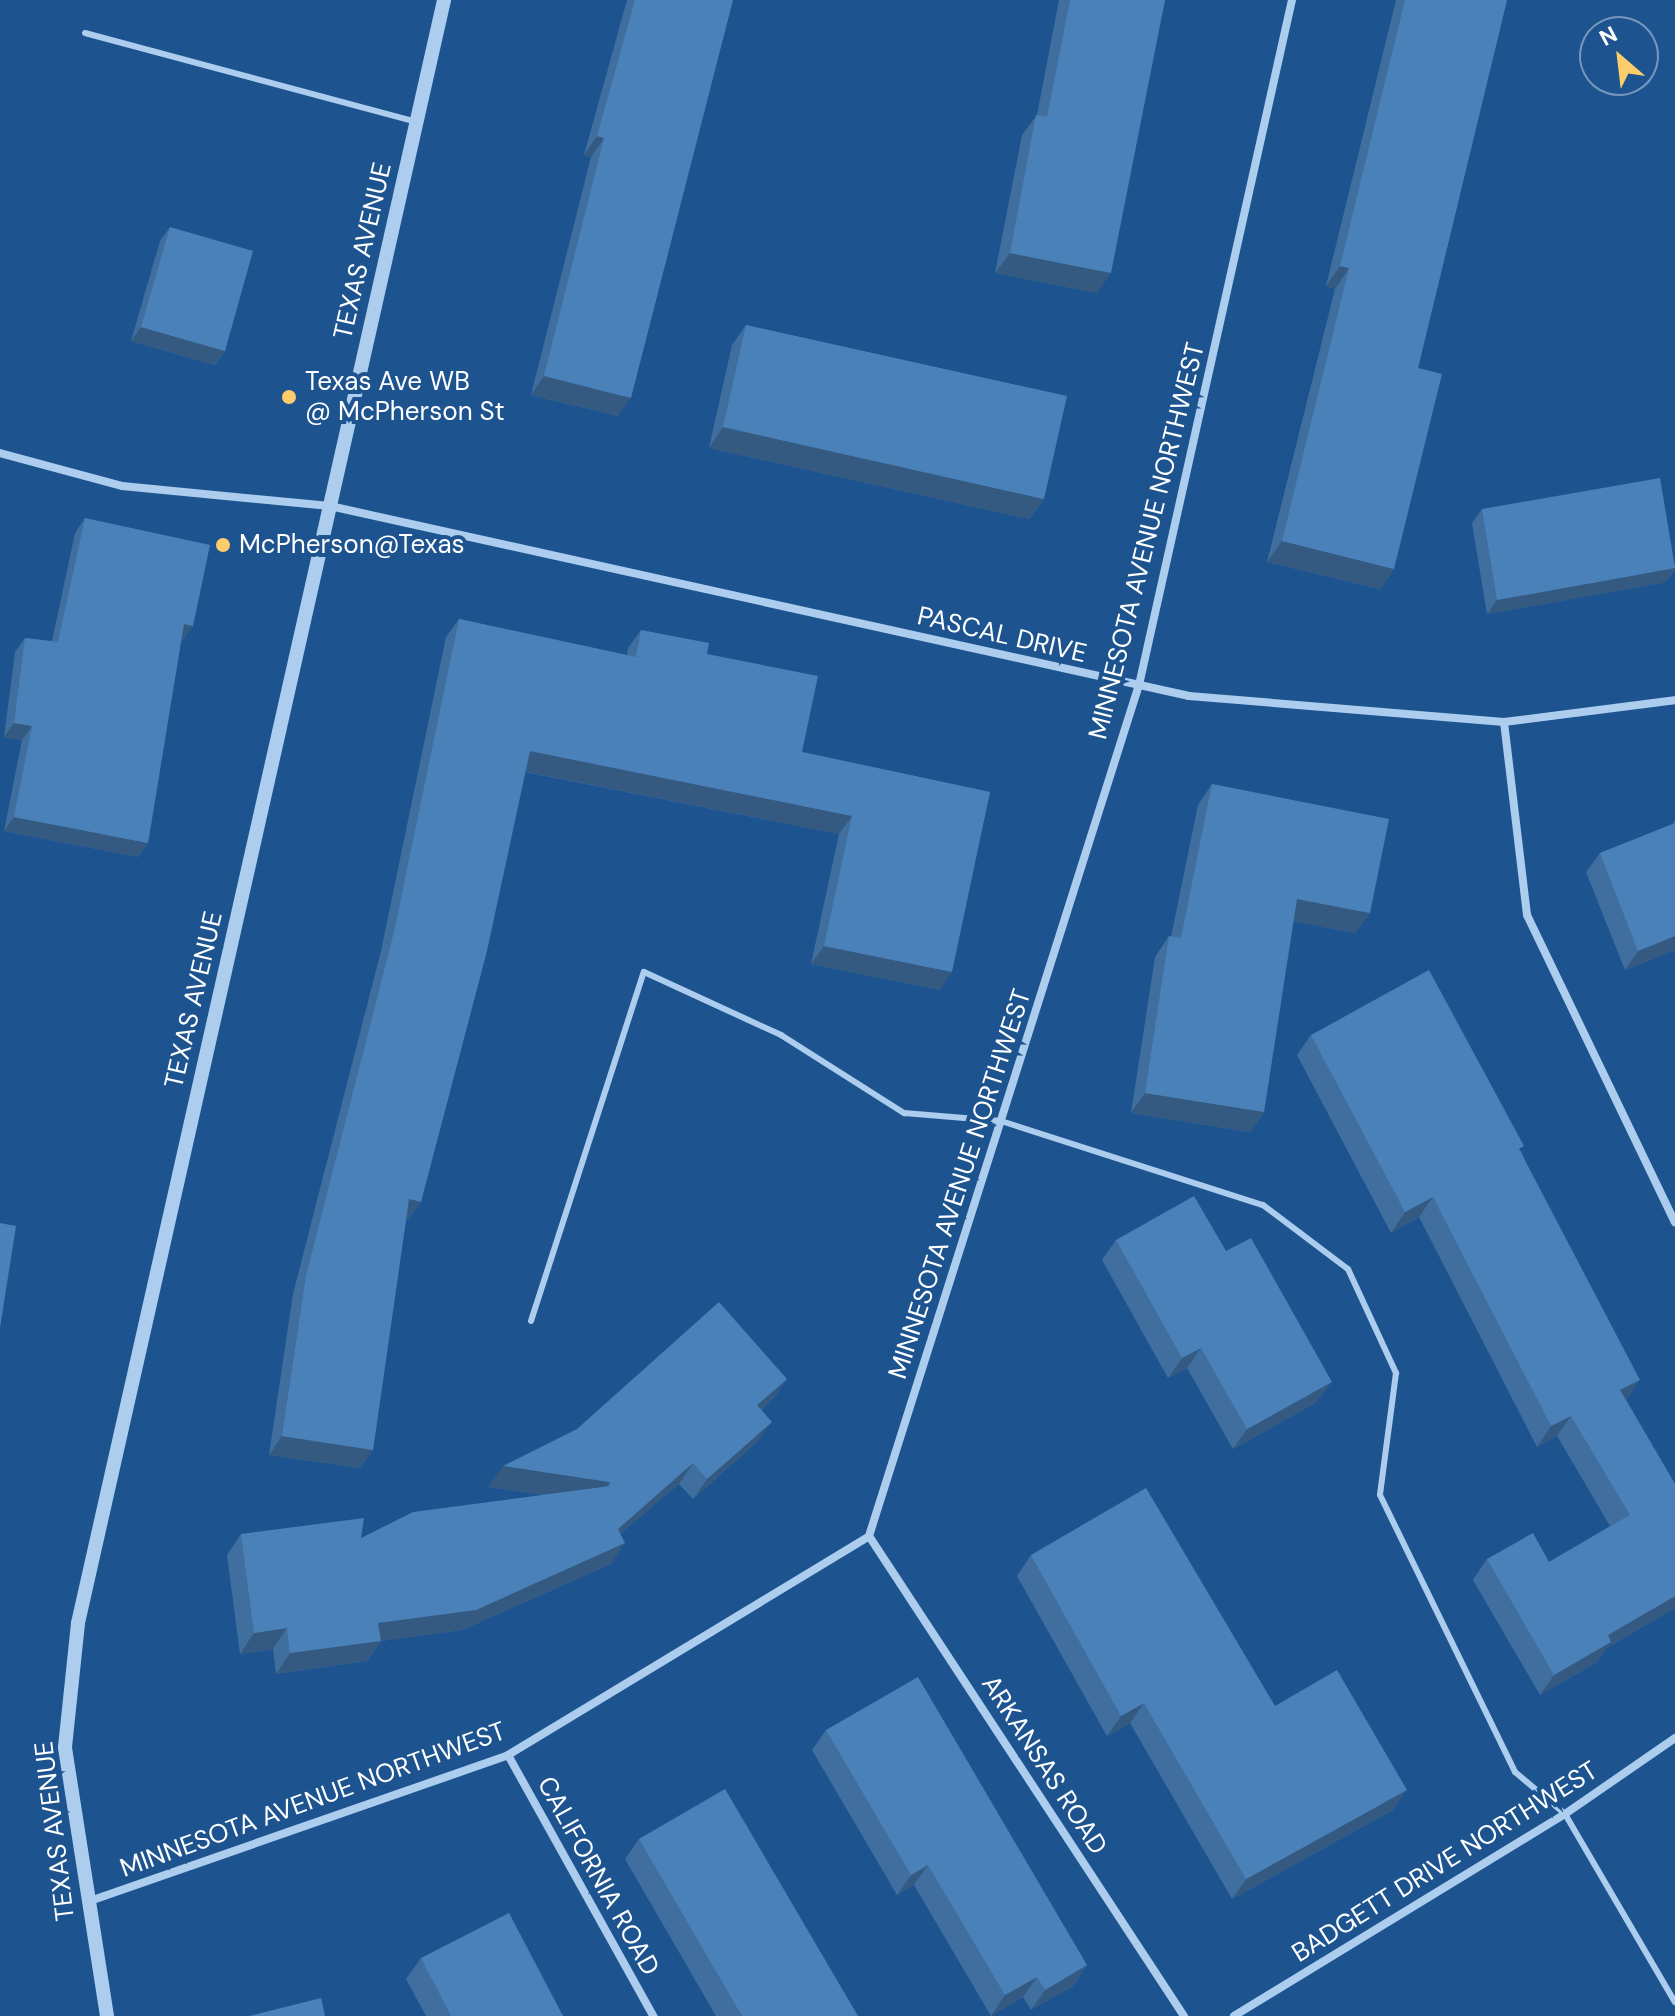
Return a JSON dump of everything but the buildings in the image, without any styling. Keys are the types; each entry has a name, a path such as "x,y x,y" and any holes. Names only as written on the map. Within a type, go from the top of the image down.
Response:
{"street":[{"name":"TEXAS AVENUE","path":"107,2016 86,1902 65,1747 78,1623 444,0"},
{"name":"MINNESOTA AVENUE NORTHWEST","path":"86,1902 508,1755 869,1536 1139,685 1292,0"},
{"name":"PASCAL DRIVE","path":"0,453 122,486 330,506 1189,696 1504,722 1675,700"},
{"path":"1504,722 1527,915 1675,1222"},
{"name":"ARKANSAS ROAD","path":"869,1536 1184,2016"},
{"name":"BADGETT DRIVE NORTHWEST","path":"1234,2016 1565,1814 1675,1738"},
{"name":"CALIFORNIA ROAD","path":"508,1755 653,2016"}],"lane":[{"path":"85,33 417,122"},
{"path":"531,1321 644,972 781,1035 904,1113 1001,1121 1263,1205 1348,1269 1396,1373 1380,1495 1515,1772 1565,1814 1675,2002"}],"place":[{"name":"Texas Ave WB @ McPherson St","path":"289,397"},
{"name":"McPherson@Texas","path":"223,545"}]}
